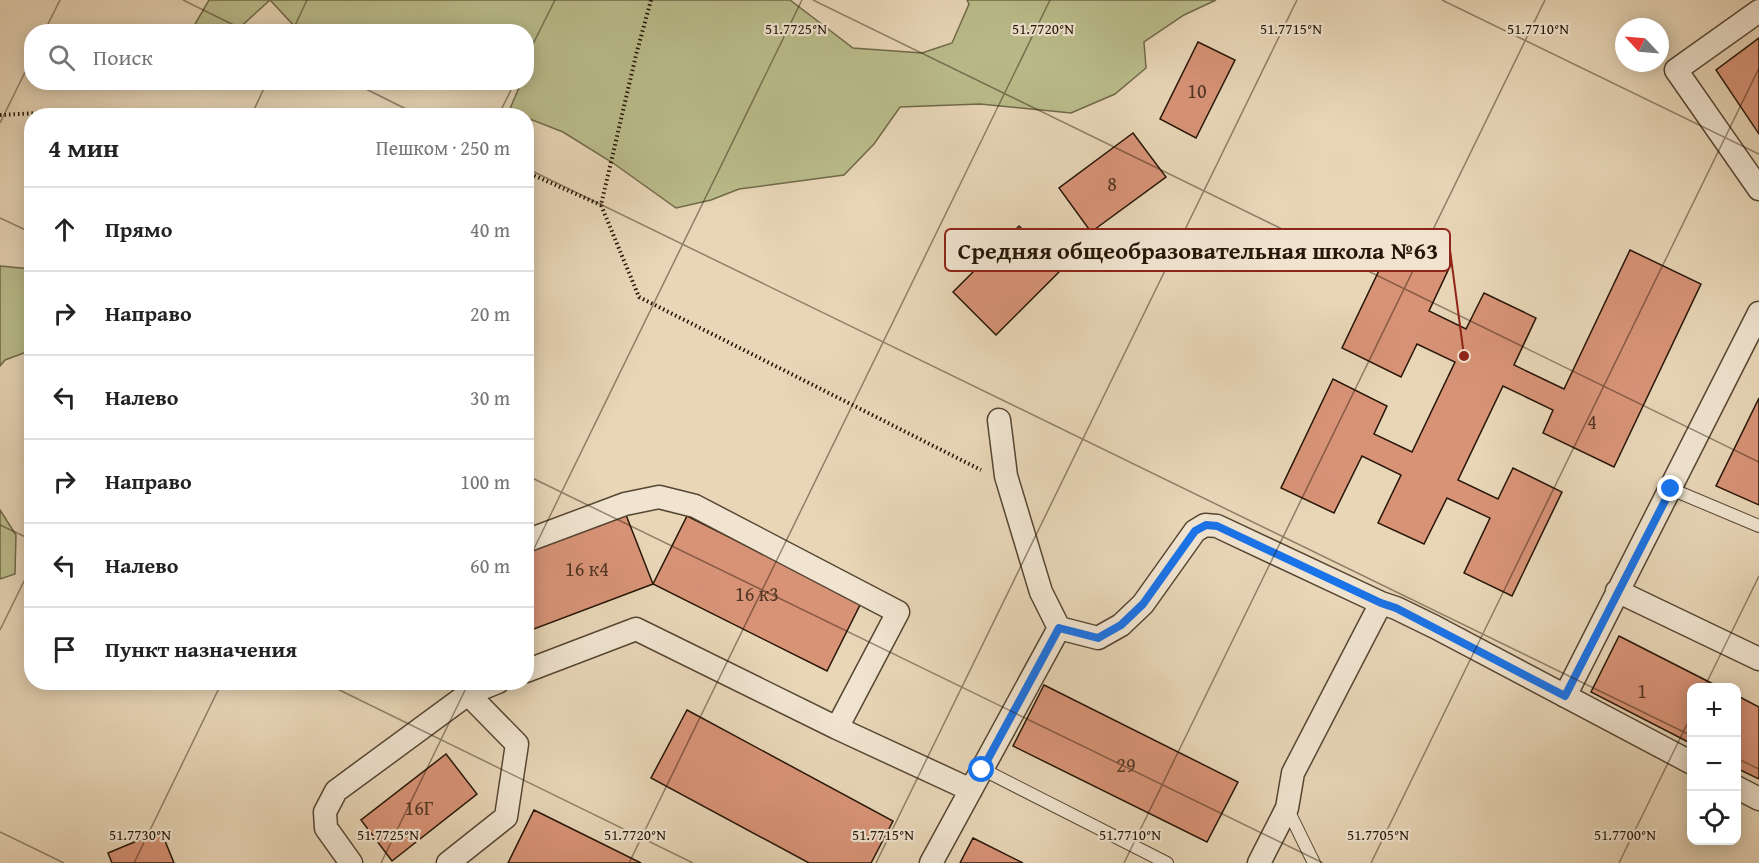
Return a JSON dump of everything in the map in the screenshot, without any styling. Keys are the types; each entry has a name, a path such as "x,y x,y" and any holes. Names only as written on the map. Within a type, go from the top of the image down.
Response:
{"street":[{"path":"1759,11 1676,70 1759,189"},
{"path":"1565,696 1759,313"},
{"path":"999,420 1008,484 1041,592 1059,628 1098,638 1121,625 1143,604 1195,531 1206,525 1217,526 1435,627 1687,760"},
{"path":"534,538 625,504 659,497 695,506 898,612 837,728"},
{"path":"1617,591 1759,659"},
{"path":"1259,863 1287,808 1293,773 1381,603"},
{"path":"931,863 1059,628"},
{"path":"534,668 636,629 837,728 971,790"},
{"path":"351,863 326,828 325,812 336,791 463,690"},
{"path":"459,860 506,817 517,744 468,690"},
{"path":"1741,789 1759,799"}],"lane":[{"path":"1671,489 1759,526"},
{"path":"982,770 1167,863"},
{"path":"1287,808 1314,863"}],"path":[{"path":"651,0 602,205 639,297 1008,484"},
{"path":"0,115 24,114"},
{"path":"534,175 602,205"}],"green space":[{"path":"209,0 270,0 244,24 195,24"},
{"path":"270,0 790,0 853,48 922,53 952,43 969,4 967,0 1216,0 1184,15 1144,42 1146,68 1115,94 1071,113 980,104 900,107 874,144 844,175 739,189 711,200 676,208 613,163 563,132 534,121 534,108 510,108 518,90 534,90 534,24 292,24"},
{"path":"0,266 24,268 24,353 5,360 0,366"},
{"path":"0,510 16,535 15,574 0,579"}],"building":[{"path":"1759,38 1759,134 1716,70"},
{"path":"1198,42 1235,60 1196,138 1160,119"},
{"path":"1133,133 1166,177 1091,232 1059,188"},
{"path":"1019,226 1062,269 996,335 953,292"},
{"path":"1395,237 1451,264 1429,311 1466,329 1484,293 1536,318 1514,365 1564,389 1630,250 1701,284 1614,467 1543,433 1553,410 1503,386 1458,480 1498,499 1513,468 1562,492 1512,596 1464,573 1490,518 1447,498 1424,544 1378,523 1401,475 1362,456 1334,513 1281,488 1333,379 1387,406 1374,434 1412,452 1455,362 1417,344 1401,377 1342,348"},
{"path":"1759,398 1759,505 1716,486"},
{"path":"626,515 653,584 534,629 534,550"},
{"path":"687,516 861,603 827,671 653,584"},
{"path":"1619,636 1711,683 1687,683 1687,741 1591,692"},
{"path":"1044,685 1238,782 1207,842 1013,746"},
{"path":"1741,698 1759,707 1759,779 1741,770"},
{"path":"687,710 893,821 871,863 809,863 651,778"},
{"path":"446,754 477,794 392,861 361,820"},
{"path":"534,810 641,863 508,863"},
{"path":"161,831 174,863 112,863 108,853"},
{"path":"973,838 1023,863 960,863"}],"place":[{"name":"Средняя общеобразовательная школа №63","path":"1464,356"}],"route":[{"path":"982,770 1059,628 1098,638 1121,625 1143,604 1195,531 1206,525 1217,526 1396,608 1565,696 1671,489"}]}
